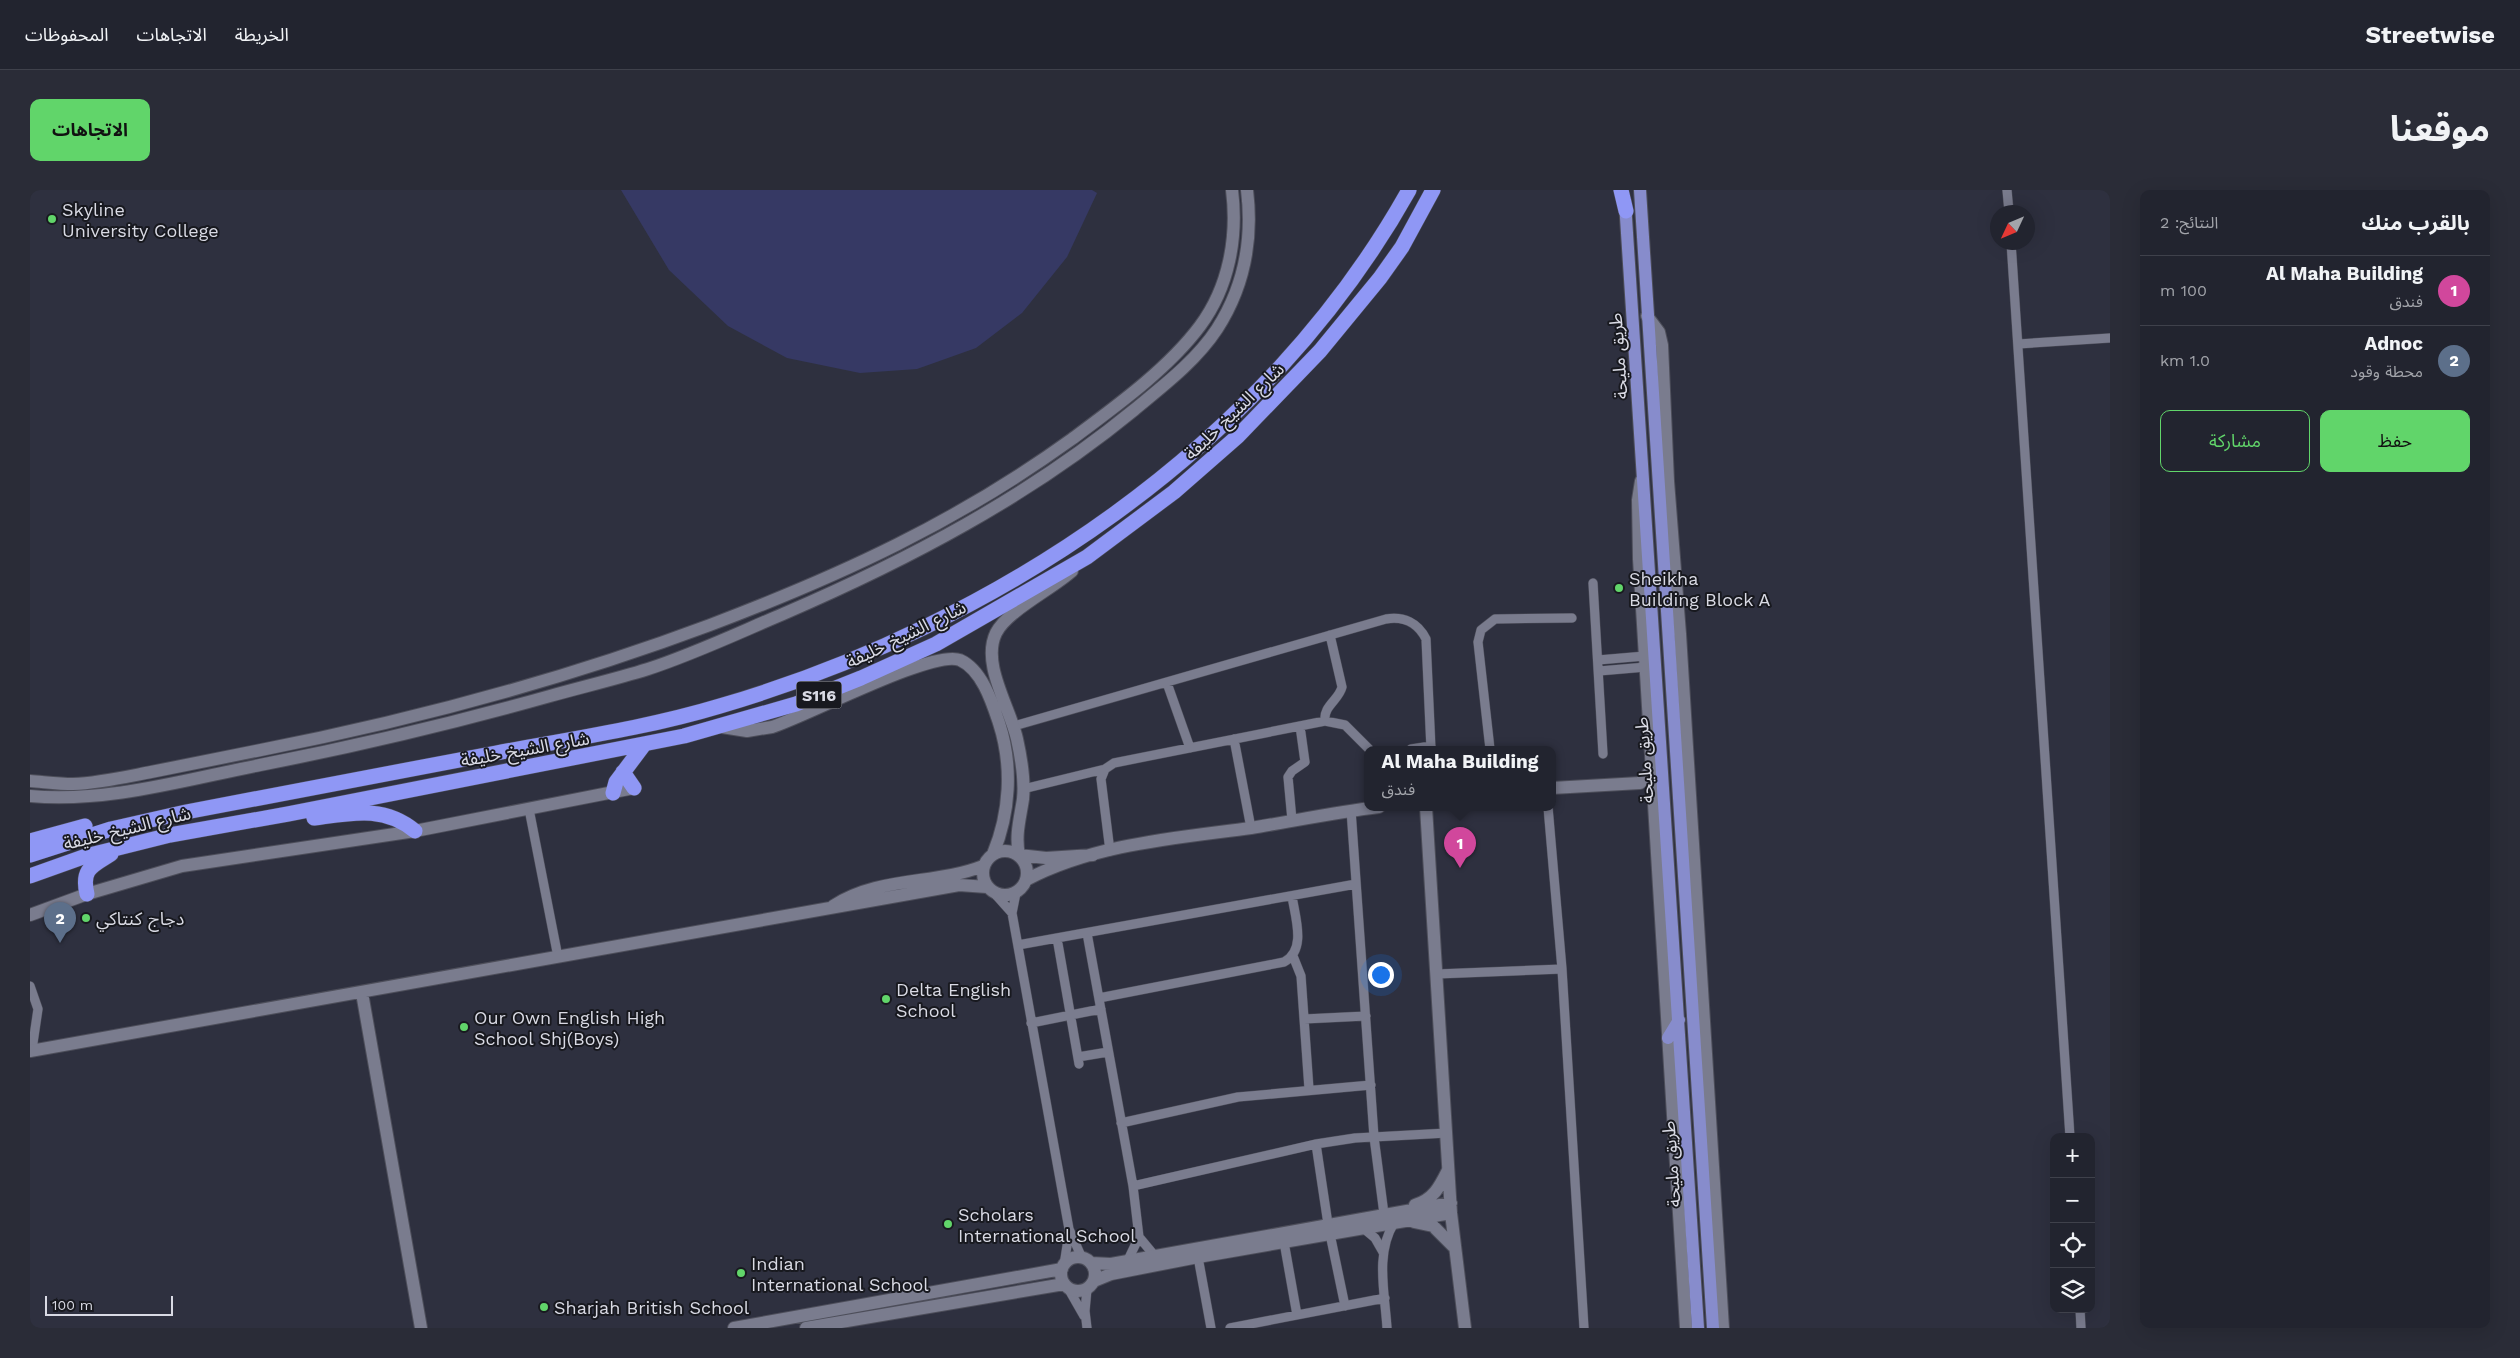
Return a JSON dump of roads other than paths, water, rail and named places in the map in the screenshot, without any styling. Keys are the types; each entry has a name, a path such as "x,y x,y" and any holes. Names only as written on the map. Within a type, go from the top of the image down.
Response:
{"highway":[{"name":"شارع الشيخ خليفة","path":"30,855 131,824 680,718 799,680 915,632 973,602 1053,554 1144,491 1194,450 1254,392 1322,317 1372,250 1410,190"},
{"name":"شارع الشيخ خليفة","path":"30,876 66,862 170,835 643,746 722,727 796,704 862,678 936,644 1087,557 1179,488 1269,406 1326,344 1380,278 1422,213 1433,190"},
{"path":"1422,213 1435,203 1445,190"},
{"path":"1622,190 1626,211"},
{"path":"613,793 615,785 623,772 643,746"},
{"path":"623,772 634,788"},
{"path":"288,814 307,818 377,812 396,818 415,831"},
{"path":"30,841 91,825 131,824"},
{"path":"87,894 84,881 90,868 126,845"}],"main road":[{"name":"طريق مليحة","path":"1640,190 1713,1328"},
{"name":"طريق مليحة","path":"1626,211 1698,1328"},
{"path":"1678,760 1686,748"},
{"path":"1658,901 1671,914"},
{"path":"1668,1038 1678,1020"}],"street":[{"path":"30,781 68,784 106,780 362,730 536,683 634,653 765,604 898,546 1002,486 1093,424 1165,363 1202,323 1222,286 1231,254 1235,225 1232,190"},
{"path":"30,796 97,797 337,750 591,685 677,658 905,559 1012,497 1101,436 1183,367 1210,338 1227,312 1237,290 1248,245 1250,222 1247,190"},
{"path":"2007,190 2008,205"},
{"path":"2012,250 2070,1133"},
{"path":"1647,316 1659,332 1662,346 1668,481 1723,1328"},
{"path":"2018,344 2110,338"},
{"path":"1643,474 1638,500 1638,559 1653,768 1658,901 1686,1328"},
{"path":"1026,880 1025,864 1019,855 1016,831 1023,789 1020,751 1014,726 992,662 994,638 1007,618 1059,582 1087,557"},
{"path":"1594,583 1603,754"},
{"path":"1014,726 1393,618 1407,620 1418,627 1427,646 1431,746"},
{"path":"1490,746 1478,642 1481,630 1495,619 1572,618"},
{"path":"1325,721 1326,710 1340,694 1342,687 1330,635"},
{"path":"591,685 632,666 636,662 634,653"},
{"path":"722,727 747,731 772,728 924,664 946,658 962,661 974,672 990,699 1000,727 1006,757 1008,786 1006,814 993,854 983,866 958,874 877,887 849,897 827,910"},
{"path":"1598,660 1646,661"},
{"path":"1598,671 1646,661"},
{"path":"1167,683 1190,748"},
{"path":"1023,789 1105,769 1114,763 1325,721 1345,725 1366,746"},
{"path":"1292,820 1288,777 1306,762 1300,726"},
{"path":"337,750 333,747 335,742 362,730"},
{"path":"1234,739 1251,828"},
{"path":"1556,788 1640,783 1653,768"},
{"path":"1105,769 1101,785 1110,851"},
{"path":"1640,783 1654,796"},
{"path":"30,914 87,894 200,862 415,831 634,788"},
{"path":"529,809 558,956"},
{"path":"1085,1318 1094,1269 1086,1261 1069,1230 1012,913 1016,893 1026,880 1046,870 1093,855 1186,836 1251,828 1364,809"},
{"path":"1351,810 1374,1137 1391,1217 1383,1252 1387,1328"},
{"path":"1426,811 1453,1246 1465,1328"},
{"path":"1548,811 1562,969 1584,1328"},
{"path":"993,854 1009,851 1019,855 1046,858 1093,855"},
{"path":"983,866 982,877 1012,913"},
{"path":"1018,945 1356,884"},
{"path":"30,986 38,1009 32,1051 959,885 991,890 1006,896 1016,893"},
{"path":"1099,998 1279,963 1293,956 1298,942 1292,896"},
{"path":"1087,933 1133,1186 1140,1237 1154,1256"},
{"path":"1058,938 1078,1061 1108,1052"},
{"path":"1293,956 1300,970 1309,1089"},
{"path":"1437,974 1562,969"},
{"path":"362,993 421,1328"},
{"path":"1031,1023 1101,1008"},
{"path":"1304,1019 1366,1016"},
{"path":"1121,1123 1221,1100 1309,1089 1371,1085"},
{"path":"1133,1186 1316,1144 1374,1137 1447,1133"},
{"path":"1316,1144 1329,1229 1344,1306"},
{"path":"806,1328 1066,1286 1078,1291 1112,1274 1284,1242 1329,1229 1363,1228 1391,1217 1431,1197 1443,1181 1449,1167"},
{"path":"734,1328 1063,1267 1075,1258 1104,1264 1451,1208"},
{"path":"1391,1217 1428,1224 1438,1230 1453,1246"},
{"path":"1363,1228 1375,1238 1383,1252"},
{"path":"1069,1230 1063,1267 1066,1286 1085,1318 1087,1328"},
{"path":"1128,1260 1140,1237"},
{"path":"1284,1242 1297,1315"},
{"path":"1198,1257 1211,1328"},
{"path":"1236,1328 1385,1298"},
{"path":"2080,1313 2080,1328"}],"place":[{"name":"Skyline University College","path":"52,219"},
{"name":"Sheikha Building Block A","path":"1619,588"},
{"name":"Al Maha Building","path":"1460,868"},
{"name":"دجاج كنتاكي","path":"86,918"},
{"name":"Adnoc","path":"60,943"},
{"name":"Delta English School","path":"886,999"},
{"name":"Our Own English High School Shj(Boys)","path":"464,1027"},
{"name":"Scholars International School","path":"948,1224"},
{"name":"Indian International School","path":"741,1273"},
{"name":"Sharjah British School","path":"544,1307"}]}
